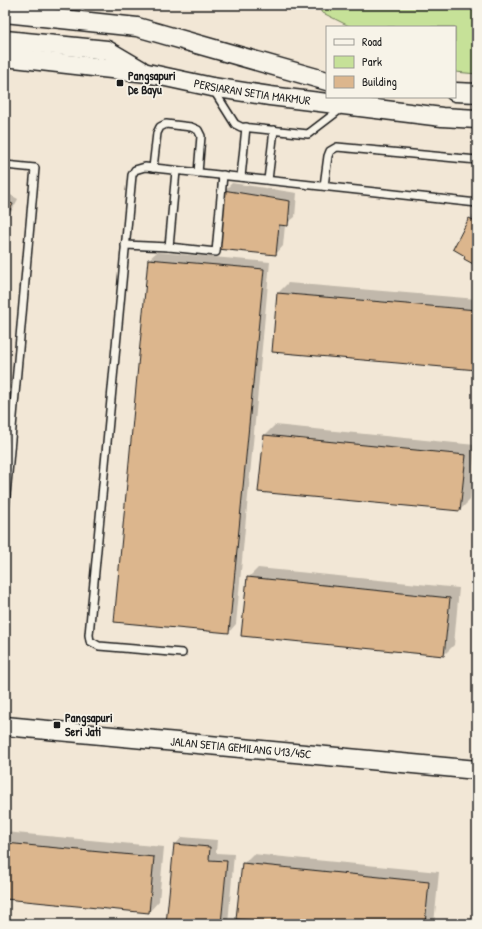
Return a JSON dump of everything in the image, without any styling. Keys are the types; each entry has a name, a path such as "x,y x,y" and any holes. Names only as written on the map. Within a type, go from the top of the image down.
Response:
{"street":[{"name":"PERSIARAN SETIA MAKMUR","path":"5,13 137,27 326,81"},
{"path":"5,40 107,50 147,73"},
{"name":"PERSIARAN SETIA MAKMUR","path":"5,58 147,73 212,87 345,106 442,118 477,119"},
{"path":"456,92 477,93"},
{"name":"JALAN SETIA GEMILANG U13/45C","path":"5,726 477,770"}],"lane":[{"path":"212,87 235,124 246,127 308,134 345,106"},
{"path":"153,168 160,127 166,124 179,125 198,130 201,136 198,173"},
{"path":"241,177 246,127"},
{"path":"268,180 274,130"},
{"path":"324,186 328,156 330,151 337,147 477,160"},
{"path":"5,165 35,168 5,507"},
{"path":"182,653 99,646 90,640 89,635 132,175 135,170 139,168 153,168 477,203"},
{"path":"169,247 176,171"},
{"path":"126,245 169,247 216,252 223,176"}],"green space":[{"path":"321,5 477,5 477,74 456,72 456,26 349,26 321,12"}],"building":[{"path":"223,190 290,201 288,226 279,225 276,255 218,249"},
{"path":"5,201 13,204 5,220"},
{"path":"469,218 477,222 477,266 464,259 465,256 453,249"},
{"path":"148,259 264,269 229,633 114,622"},
{"path":"277,293 477,310 477,370 272,352"},
{"path":"264,435 466,455 460,511 258,492"},
{"path":"247,577 450,598 444,656 241,636"},
{"path":"5,843 154,857 149,913 5,899"},
{"path":"174,844 210,847 209,860 227,861 221,924 166,924"},
{"path":"242,863 429,882 425,924 282,924 236,919"}],"place":[{"name":"Pangsapuri De Bayu","path":"120,83"},
{"name":"Pangsapuri Seri Jati","path":"57,725"}]}
